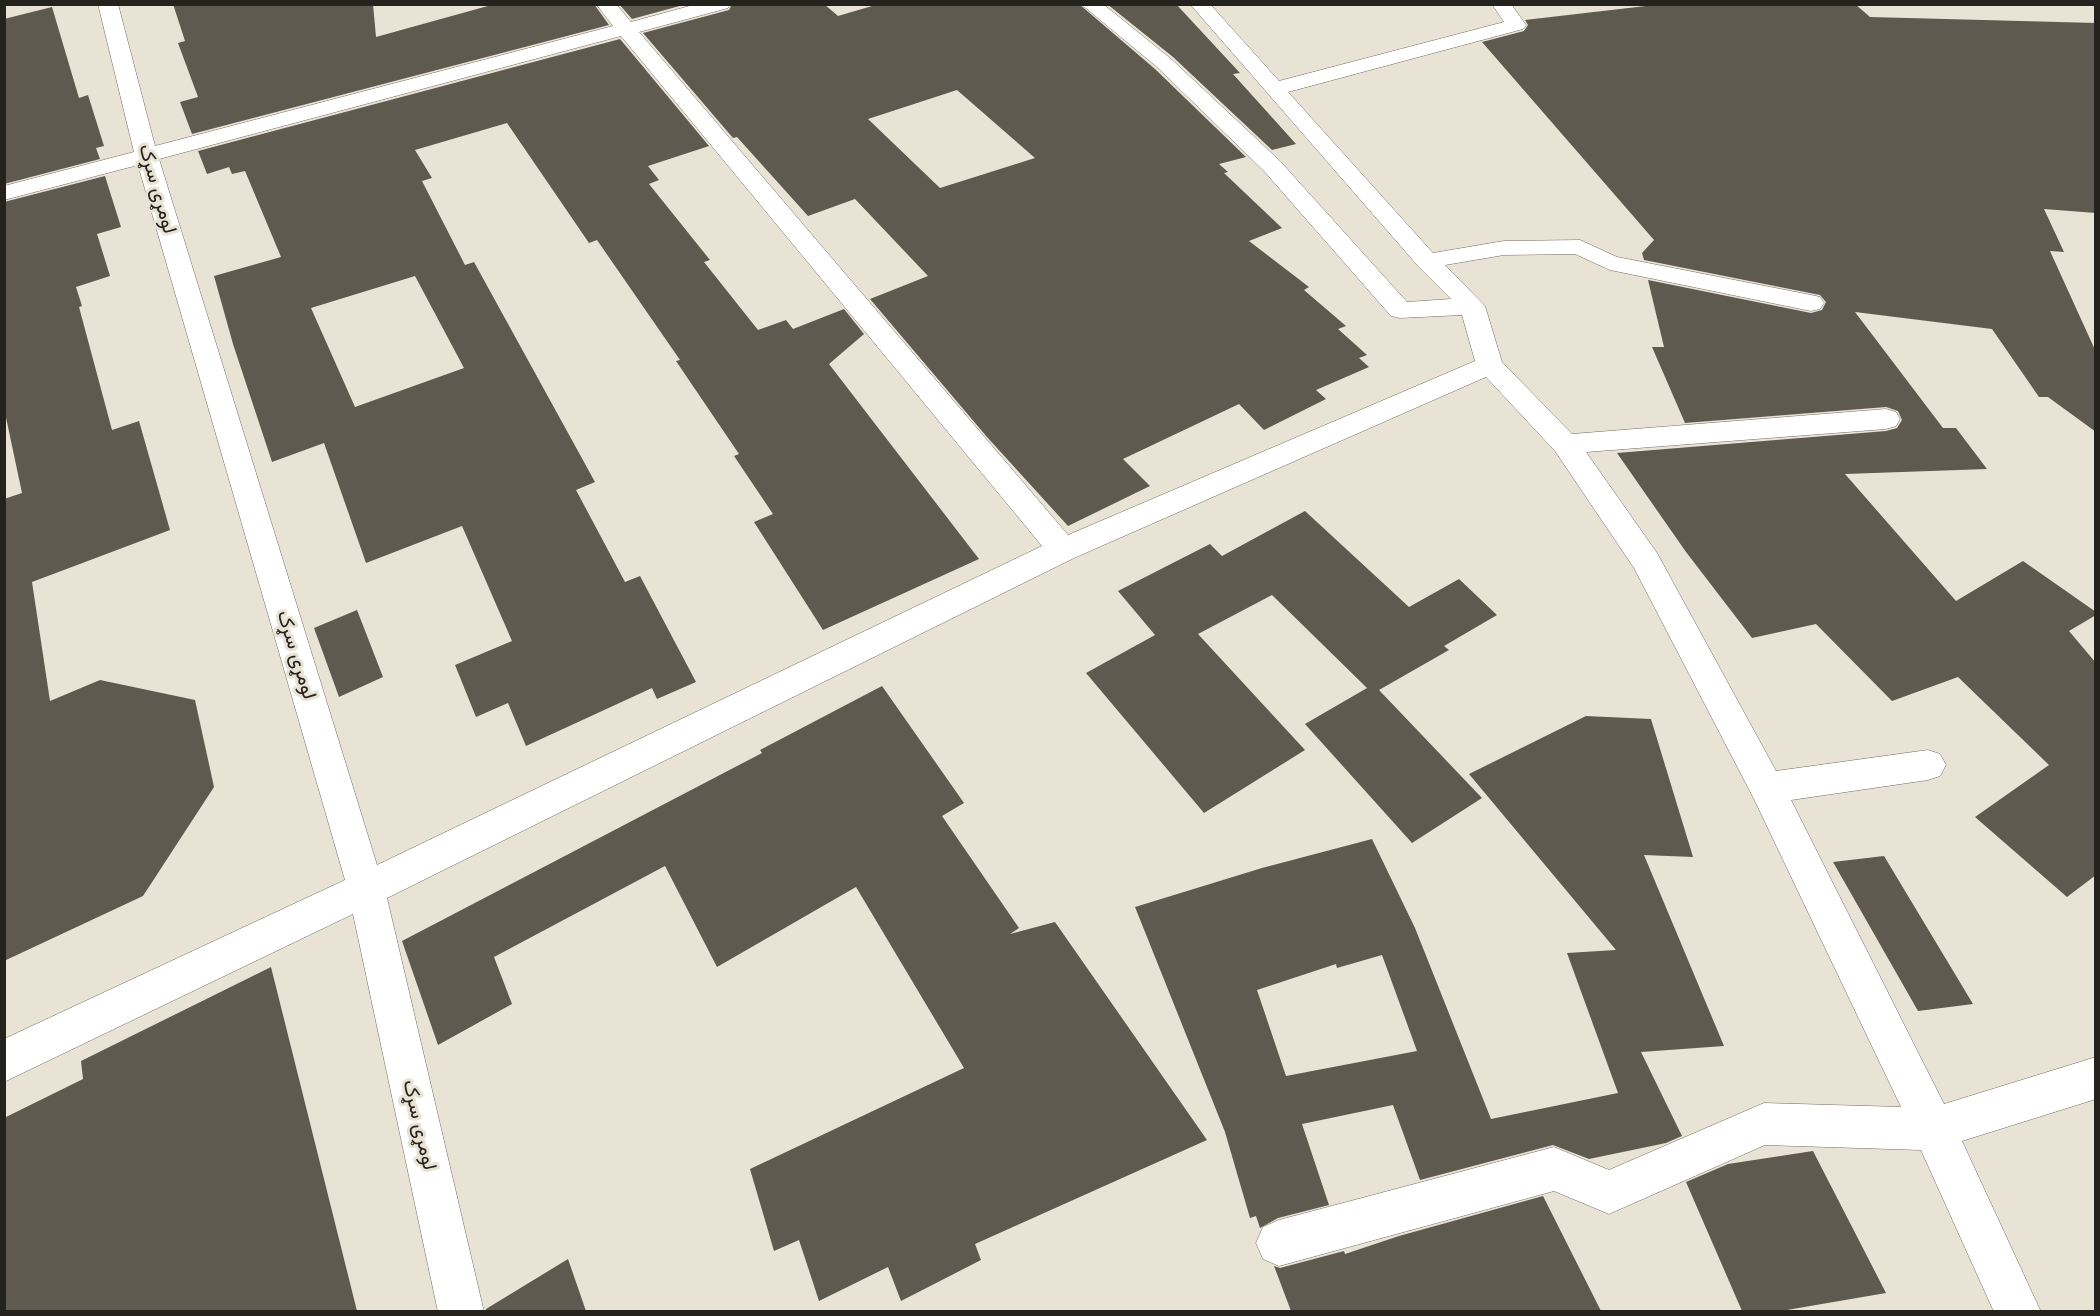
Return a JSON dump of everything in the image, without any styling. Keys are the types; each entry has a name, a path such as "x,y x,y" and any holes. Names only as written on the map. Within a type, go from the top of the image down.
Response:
{"street":[{"name":"لومړی سړک","path":"108,4 147,157 366,889 461,1311"},
{"path":"605,4 1063,550"},
{"path":"4,193 721,4"},
{"path":"1090,4 1164,63 1272,166 1400,310 1472,306"},
{"path":"1199,4 1427,261 1472,306 1490,365 1566,444 1646,561 1767,788 1934,1129 2018,1311"},
{"path":"1274,89 1516,25 1501,4"},
{"path":"1427,261 1504,248 1580,247 1610,263 1811,303"},
{"path":"4,1061 366,889 1063,550 1490,365"},
{"path":"1566,444 1886,420"},
{"path":"1767,788 1928,765"},
{"path":"1279,1243 1554,1169 1609,1192 1764,1124 1934,1129 2096,1078"}],"building":[{"path":"173,4 373,4 376,37 495,4 594,4 609,25 192,134 180,102 198,97 178,43 185,41"},
{"path":"619,4 687,4 632,19"},
{"path":"732,4 824,4 838,16 879,4 1079,4 1155,69 1246,157 1219,164 1228,172 1224,173 1282,228 1249,241 1309,287 1304,290 1346,326 1338,329 1367,355 1359,358 1369,367 1316,390 1326,399 1264,430 1239,404 1123,459 1150,486 1068,526 987,437 870,299 928,276 855,199 808,216 737,137 733,138 643,33 729,10","holes":["957,90 1035,158 940,188 868,119"]},
{"path":"1107,4 1176,4 1240,73 1233,74 1296,144 1272,150 1173,57"},
{"path":"1663,4 1855,4 1870,17 2096,23 2096,213 2044,209 2064,252 2050,251 2096,352 2096,432 2048,397 2039,397 1992,329 1855,312 1943,428 1956,428 1987,469 1845,474 1956,601 2023,561 2096,612 2096,615 2069,631 2096,663 2096,875 2067,897 1975,817 2049,765 1958,677 1892,701 1816,624 1752,638 1686,552 1617,453 1886,431 1897,428 1902,420 1898,411 1886,407 1685,423 1652,347 1664,347 1648,280 1811,313 1822,310 1826,302 1820,295 1644,260 1642,253 1654,240 1482,42 1524,31 1528,25 1525,20"},
{"path":"52,7 79,98 88,95 104,146 96,148 100,159 4,184 4,19"},
{"path":"620,39 709,146 648,166 659,180 649,184 710,260 704,262 758,330 786,320 793,329 844,309 864,334 829,364 979,559 823,630 754,522 773,514 734,456 739,454 676,361 680,360 597,240 589,243 507,123 415,150 432,178 422,181 465,265 474,262 595,482 576,490 625,582 640,576 696,682 657,699 652,688 526,746 508,703 476,717 455,665 512,641 462,526 366,563 324,443 272,462 233,344 214,276 281,257 245,171 232,174 229,167 207,174 198,151","holes":["415,276 464,368 355,407 311,308"]},
{"path":"105,176 121,227 97,234 110,276 76,287 82,306 79,307 112,430 139,421 170,530 32,582 50,701 100,680 195,700 214,787 143,896 4,961 4,499 22,493 4,408 4,202"},
{"path":"1305,511 1409,607 1459,579 1497,615 1444,646 1449,650 1379,690 1482,798 1412,843 1305,724 1367,688 1272,595 1198,634 1305,750 1204,813 1086,673 1155,635 1118,591 1210,544 1222,556"},
{"path":"357,610 383,677 339,697 314,628"},
{"path":"882,686 964,803 942,816 1019,928 1010,934 1055,922 1207,1140 975,1244 981,1260 901,1301 888,1267 819,1301 799,1240 774,1251 750,1169 964,1068 856,887 717,967 665,866 494,957 512,1004 438,1045 402,941 762,753 760,750"},
{"path":"1586,716 1651,719 1693,857 1644,855 1724,1046 1641,1052 1682,1136 1666,1143 1589,1159 1553,1145 1420,1180 1393,1105 1302,1124 1329,1205 1278,1218 1260,1228 1256,1216 1250,1218 1225,1132 1135,907 1262,868 1372,839 1415,928 1491,1119 1618,1093 1567,953 1616,950 1469,774","holes":["1382,955 1417,1051 1286,1076 1257,990 1336,964 1337,968"]},
{"path":"1884,856 1973,1004 1918,1011 1833,862"},
{"path":"271,967 357,1311 4,1311 4,1118 83,1079 81,1061"},
{"path":"1813,1151 1886,1293 1781,1311 1742,1311 1686,1182 1728,1164"},
{"path":"1543,1196 1601,1311 1291,1311 1274,1266 1280,1268 1344,1251 1345,1254 1399,1236"},
{"path":"568,1259 586,1311 486,1311 486,1309"}]}
